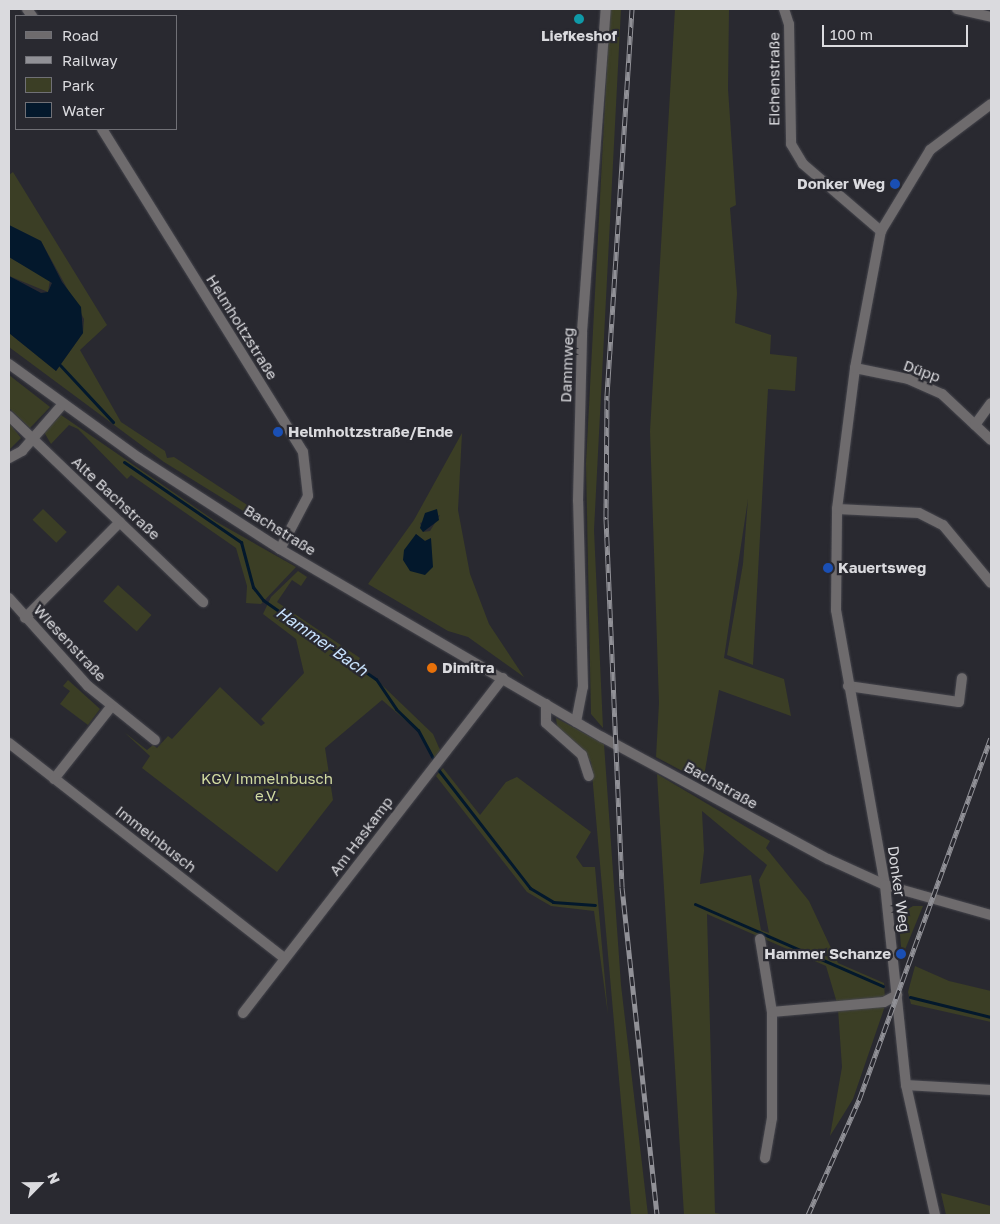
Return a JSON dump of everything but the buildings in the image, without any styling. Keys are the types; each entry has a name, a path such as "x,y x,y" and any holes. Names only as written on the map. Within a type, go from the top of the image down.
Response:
{"street":[{"name":"Dammweg","path":"576,722 583,696 578,501 582,332 606,9"},
{"name":"Eichenstraße","path":"784,9 789,24 791,144 803,164 881,231"},
{"path":"957,9 991,17"},
{"name":"Donker Weg","path":"935,1215 906,1085 885,885 848,686 836,610 837,509 856,368 881,231 930,150 991,104"},
{"name":"Helmholtzstraße","path":"103,130 303,452 308,496 280,549"},
{"name":"Bachstraße","path":"9,364 62,405 280,549 576,722 780,834 885,885 991,915"},
{"name":"Düpp","path":"856,368 908,379 942,394 991,440"},
{"path":"975,425 991,403"},
{"path":"9,458 22,452 31,437 62,405"},
{"name":"Alte Bachstraße","path":"9,416 203,602"},
{"path":"837,509 919,513 943,525 991,583"},
{"path":"25,618 120,522"},
{"name":"Wiesenstraße","path":"9,598 25,618 110,708 154,740"},
{"name":"Am Haskamp","path":"243,1013 424,777 503,678"},
{"path":"848,686 959,702 962,678"},
{"path":"546,704 546,723 582,754 589,776"},
{"path":"54,779 110,708"},
{"name":"Immelnbusch","path":"9,743 284,958"},
{"path":"760,939 772,1012 772,1118 765,1158"},
{"path":"772,1012 884,1002 897,995"},
{"path":"906,1085 991,1090"}],"green space":[{"path":"610,9 621,9 594,530 603,728 591,714 586,463"},
{"path":"675,9 729,9 728,89 736,205 730,208 737,293 735,323 771,335 770,354 797,357 795,391 768,389 753,665 727,655 743,564 748,499 724,658 784,679 791,716 719,690 703,782 656,757 659,703 650,431"},
{"path":"13,172 107,325 80,350 121,422 165,451 167,458 174,457 270,520 261,522 164,462 9,347 9,333 56,371 83,333 84,319 41,241 9,225 9,175"},
{"path":"9,257 50,280 48,292 9,276"},
{"path":"9,375 50,407 30,428 9,408"},
{"path":"61,415 215,521 296,567 261,604 246,603 247,586 236,548 131,475 127,479 78,429 69,425 51,444 44,432"},
{"path":"9,423 21,438 9,450"},
{"path":"462,433 458,510 470,574 489,624 524,677 468,637 448,631 368,584 414,520","holes":["440,515 430,531 423,532 420,523","416,534 425,541 431,538 403,560"]},
{"path":"43,509 67,532 56,543 33,520"},
{"name":"KGV Immelnbusch e.V.","path":"298,571 307,577 301,586 292,580 277,602 360,658 358,662 433,734 440,750 433,760 419,732 382,700 325,748 333,800 277,872 142,768 150,756 124,732 147,750 153,745 157,748 168,736 172,739 220,687 261,726 265,723 261,719 304,673 296,639 263,614 271,597"},
{"path":"118,585 151,615 137,631 103,601"},
{"path":"68,680 100,709 88,725 60,704 70,691 63,686"},
{"path":"556,718 604,744 621,985 648,1215 631,1215 591,762 557,726"},
{"path":"443,768 480,815 506,782 517,777 591,832 576,857 583,867 595,867 608,1015 594,911 551,906 527,892 436,776"},
{"path":"657,774 770,841 766,848 809,901 838,963 884,983 885,999 837,1003 826,966 707,914 715,1213 727,1215 684,1215","holes":["702,811 767,865 759,880 769,933 761,930 751,875 700,884 704,851"]},
{"path":"913,906 923,906 902,957 899,923 903,912"},
{"path":"915,966 949,981 991,991 991,1022 911,1004 908,992"},
{"path":"885,1006 853,1099 830,1136 842,1067 838,1009"},
{"path":"941,1193 991,1206 991,1215 946,1215"}],"water":[{"path":"9,225 41,241 62,282 81,307 83,333 56,371 9,333 9,276 41,293 48,292 52,283 9,257"},
{"path":"437,509 439,520 423,532 420,528 425,513"},
{"path":"416,534 425,541 431,538 433,567 425,575 410,571 403,560 404,550"}],"waterway":[{"name":"Hammer Bach","path":"60,365 113,422"},
{"name":"Hammer Bach","path":"124,462 241,542 253,587 263,600 376,679 396,709 418,730 435,762"},
{"name":"Hammer Bach","path":"437,768 530,888 553,902 595,905"},
{"name":"Hammer Bach","path":"695,904 883,986"},
{"name":"Hammer Bach","path":"910,997 991,1017"}],"railway":[{"path":"632,9 607,400 606,519 622,887 657,1215"},
{"path":"808,1215 859,1100 991,738"}],"place":[{"name":"Liefkeshof","path":"579,19"},
{"name":"Donker Weg","path":"895,184"},
{"name":"Helmholtzstraße/Ende","path":"278,432"},
{"name":"Kauertsweg","path":"828,568"},
{"name":"Dimitra","path":"432,668"},
{"name":"Hammer Schanze","path":"901,954"}]}
